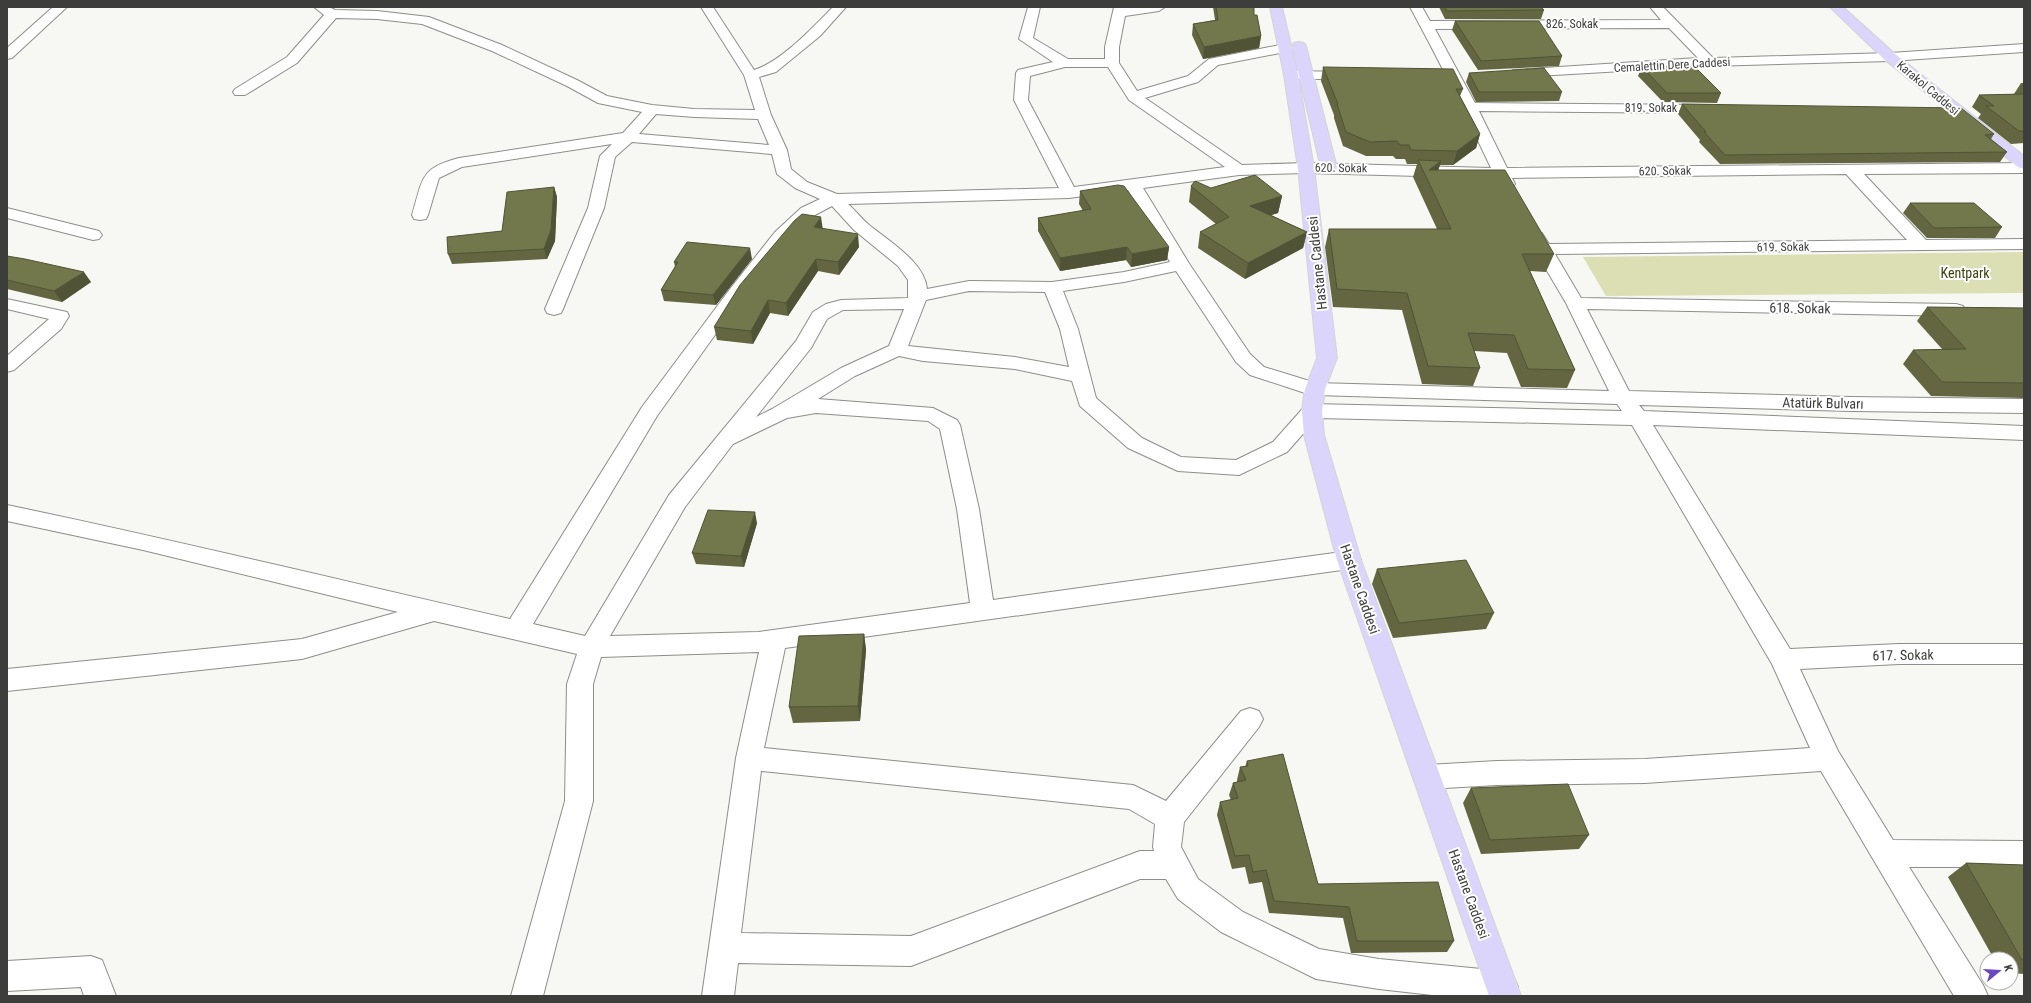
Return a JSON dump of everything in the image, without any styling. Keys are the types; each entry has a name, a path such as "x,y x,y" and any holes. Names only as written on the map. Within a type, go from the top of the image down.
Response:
{"main road":[{"name":"Hastane Caddesi","path":"1276,7 1284,48 1292,75 1306,168 1327,358 1315,389 1312,411 1314,435 1349,560 1503,991"},
{"path":"1289,7 1329,168"},
{"name":"Karakol Caddesi","path":"1836,7 1890,57 2024,166"}],"street":[{"path":"7,55 61,7"},
{"path":"707,7 752,75 764,115 779,150 783,171 801,185 835,200 860,226 904,262 917,280 917,300 897,350"},
{"path":"752,75 771,69 815,33 840,7"},
{"path":"1034,7 1026,39 1065,63"},
{"path":"1159,7 1120,10 1112,47 1112,63 1134,97 1239,170"},
{"path":"1416,7 1455,77 1468,107 1516,201"},
{"path":"1656,7 1709,62"},
{"path":"240,92 292,60 326,11 424,20 497,48 572,83 603,100 652,109 694,113 764,115"},
{"name":"826. Sokak","path":"1425,24 1672,24"},
{"path":"1134,97 1193,79 1214,62 1284,48"},
{"name":"Cemalettin Dere Caddesi","path":"1502,74 1709,62 1890,57 2024,48"},
{"path":"1069,193 1021,100 1023,73 1065,63 1112,63"},
{"path":"1292,75 1369,76"},
{"name":"819. Sokak","path":"1468,107 1723,109"},
{"path":"554,309 596,208 608,156 628,137 652,109"},
{"path":"1931,110 1954,110"},
{"path":"420,216 432,176 443,169 459,163 628,137 729,147 779,150"},
{"name":"620. Sokak","path":"835,200 1069,193 1134,186 1239,170 1306,168 1501,173 2024,166"},
{"path":"1850,169 1921,245"},
{"name":"Atatürk Bulvarı","path":"1134,186 1181,265 1243,358 1258,371 1315,389 1850,404 2024,406"},
{"path":"517,629 649,412 736,293 781,236 807,212 819,205 835,200"},
{"path":"7,213 93,235"},
{"path":"1528,222 1575,303 1622,398 1638,418 1783,660 1828,759 1972,996"},
{"name":"619. Sokak","path":"1543,249 2024,244"},
{"path":"527,996 579,801 580,684 591,646 676,501 726,439 753,409 804,344 820,316 832,308 841,306 917,300 969,286 1052,286 1124,277 1181,265"},
{"path":"1052,286 1069,329 1086,401 1135,443 1178,464 1239,468 1280,447 1312,411 1638,418 2024,433"},
{"name":"618. Sokak","path":"1575,303 1973,310"},
{"path":"7,304 60,316 54,325 7,366"},
{"path":"726,439 779,414 848,372 897,350 923,355 1015,363 1080,376"},
{"path":"779,414 816,406 933,415 950,425 968,509 983,611"},
{"path":"7,513 143,542 289,578 591,646 758,642 1349,560"},
{"path":"7,680 302,649 355,635 435,610"},
{"path":"718,996 749,758 774,640"},
{"name":"617. Sokak","path":"1783,660 1899,654 2024,654"},
{"path":"1250,719 1170,818 1167,848 1174,865 1188,889 1232,922 1316,964 1503,991"},
{"path":"749,758 1133,797 1170,818"},
{"path":"1427,777 1497,773 1645,771 1828,759"},
{"path":"1886,853 2024,854"},
{"path":"724,948 912,951 1140,865 1174,865"},
{"path":"7,976 90,971 100,996"}],"green space":[{"name":"Kentpark","path":"2024,252 2024,293 1606,296 1583,257"}],"building":[{"path":"1216,7 1254,7 1254,15 1257,15 1261,36 1204,47 1193,24 1218,20"},
{"path":"1445,7 1541,7 1544,10 1447,11"},
{"path":"1455,21 1539,21 1562,56 1481,61"},
{"path":"1669,66 1671,68 1695,67 1721,93 1667,93 1642,67"},
{"path":"1323,67 1453,69 1463,89 1456,89 1480,134 1457,151 1411,150 1409,145 1400,145 1397,141 1370,142 1346,132 1338,104"},
{"path":"1544,68 1562,92 1479,92 1469,73"},
{"path":"2024,94 2024,131 2019,131 1986,106 1994,106 1979,95"},
{"path":"1682,104 1961,108 1994,134 1985,135 2007,152 1725,155 1704,132 1706,132"},
{"path":"1418,160 1441,161 1429,170 1505,170 1554,254 1522,254 1575,370 1528,369 1514,335 1468,333 1480,368 1428,366 1407,293 1337,289 1329,229 1451,229"},
{"path":"1255,175 1282,196 1250,206 1307,232 1248,263 1200,232 1229,217 1191,186 1195,181 1211,188"},
{"path":"1118,185 1124,186 1169,247 1132,254 1127,247 1060,258 1038,218 1091,209 1080,191"},
{"path":"554,187 551,230 544,249 448,254 447,237 502,231 507,192"},
{"path":"1910,203 1974,203 2002,227 1934,228"},
{"path":"802,214 821,217 814,227 858,234 838,262 816,259 786,303 768,300 751,331 714,327 740,285 794,221"},
{"path":"687,242 750,248 713,295 661,290 678,262 674,262"},
{"path":"7,256 84,272 54,291 7,280"},
{"path":"1927,307 2024,308 2024,383 1942,382 1913,350 1966,349"},
{"path":"708,510 755,512 741,556 692,553"},
{"path":"1466,560 1494,613 1399,623 1377,569"},
{"path":"864,634 858,706 789,707 799,636"},
{"path":"1283,754 1318,884 1438,882 1454,941 1357,941 1349,907 1274,901 1266,870 1253,872 1249,855 1235,856 1220,802 1238,798 1233,783 1246,780 1240,767 1248,766 1247,761"},
{"path":"1568,784 1589,835 1490,840 1471,788"},
{"path":"1966,863 2024,865 2024,960 2022,960 2019,955 2019,951 2017,951"}]}
